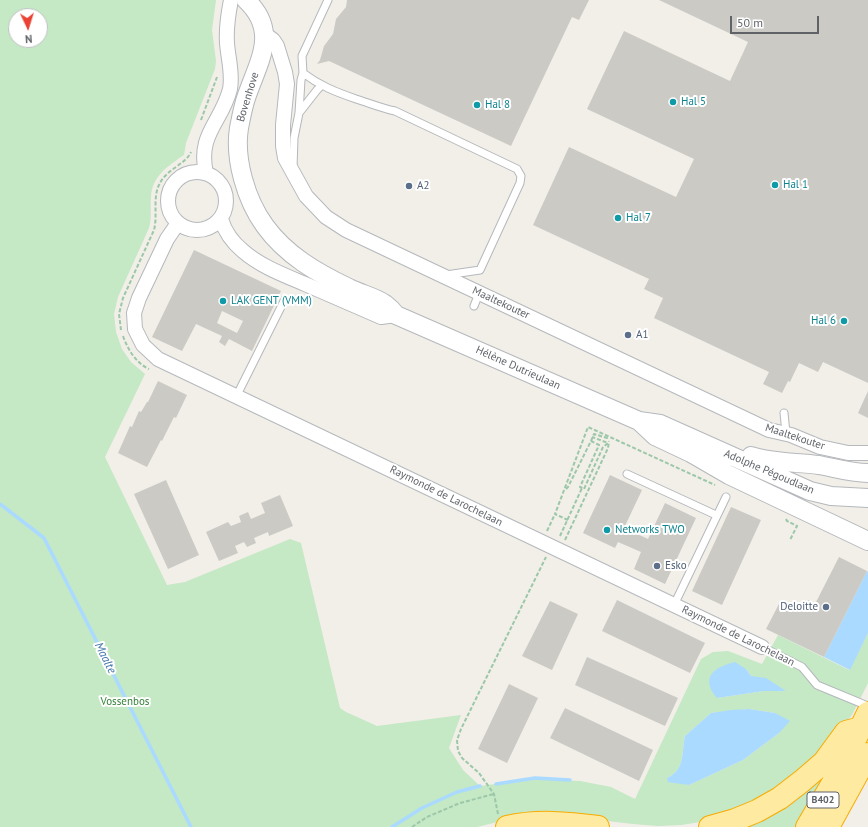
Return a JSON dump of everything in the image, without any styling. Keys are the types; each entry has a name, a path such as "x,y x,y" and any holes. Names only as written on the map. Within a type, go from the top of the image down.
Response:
{"highway":[{"path":"710,827 735,820 780,798 824,762 846,732 864,720"},
{"name":"B402","path":"807,827 838,774 864,720"},
{"name":"B402","path":"828,827 868,754"},
{"path":"839,827 847,811 848,791"},
{"path":"503,823 562,823 598,827"}],"street":[{"path":"206,173 203,163 204,148 208,134 230,90 231,77 226,23 231,0"},
{"name":"Bovenhove","path":"246,0 258,13 264,34 262,55 246,99 239,129 239,159 244,180 256,211 264,225 277,242 294,256 318,272 385,304 396,315"},
{"name":"Maaltekouter","path":"264,34 273,40 277,46 285,72 287,84 283,125 283,146 285,158 306,196 326,217 346,230 769,430 786,433 820,447 848,453 868,453"},
{"path":"196,172 206,173 214,177 221,184 225,192 226,206 221,219 214,225 200,230 186,228 178,223 172,216 169,206 169,196 172,187 186,174 196,172"},
{"path":"221,219 232,241 244,252 262,264 290,278 381,317 396,315"},
{"name":"Raymonde de Larochelaan","path":"178,223 167,239 139,298 134,313 135,329 143,345 158,359 762,647"},
{"name":"Hélène Dutrieulaan","path":"396,315 640,421 660,424 718,450"},
{"name":"Hélène Dutrieulaan","path":"640,421 655,436 691,453 729,475 868,541"},
{"path":"718,450 732,448 770,461 818,465 846,471 868,473"},
{"name":"Adolphe Pégoudlaan","path":"718,450 810,491 831,496 868,498"}],"lane":[{"path":"293,170 294,138 303,73 302,56 328,0"},
{"path":"303,73 322,86 341,95 357,99 379,108 395,111 517,169 521,176 520,184 480,270 443,276"},
{"path":"298,113 322,86"},
{"path":"474,306 478,296"},
{"path":"237,396 285,299"},
{"path":"784,412 786,433"},
{"path":"627,474 716,515"},
{"path":"674,605 716,515 726,497"},
{"name":"Raymonde de Larochelaan","path":"762,647 802,667 818,684 868,706"}],"path":[{"path":"199,124 218,77"},
{"path":"150,370 135,358 126,346 121,330 119,314 123,298 154,230 156,221 156,197 159,184 168,172 188,158 191,149"},
{"path":"565,489 568,488 594,434 607,438 607,436"},
{"path":"592,437 608,442"},
{"path":"582,488 580,487 599,444 590,441"},
{"path":"552,546 608,448 608,442"},
{"path":"503,823 494,794 479,773 462,758 458,751 457,740 461,729 552,546 582,488 584,489 603,447 608,442"},
{"path":"552,546 555,514"},
{"path":"786,518 787,521 797,526 790,540"},
{"path":"412,827 427,817 460,803 494,794"}],"green space":[{"name":"Vossenbos","path":"0,0 216,0 212,30 216,61 215,69 186,143 184,155 162,172 154,183 151,197 151,217 149,228 118,297 114,314 116,332 122,349 131,362 145,374 105,457 167,585 185,582 290,539 301,543 340,708 377,726 461,715 449,748 463,770 480,786 535,779 580,781 611,787 635,799 701,659 713,652 728,651 762,664 778,635 849,670 868,633 868,683 852,715 832,741 776,792 707,821 681,825 658,826 582,818 510,819 477,827 0,827","holes":["746,669 751,676 786,691 764,691 717,698","749,709 775,713 778,715 779,733 743,760 689,785 667,778 673,774 680,765 685,736 711,713"]},
{"path":"838,751 797,827 732,827"}],"water":[{"path":"867,571 868,633 850,670 824,657"},
{"path":"735,662 746,669 751,676 766,678 786,691 764,691 717,698 709,684 712,674 721,667"},
{"path":"749,709 775,713 790,721 779,733 743,760 689,785 668,782 667,778 677,770 682,760 685,736 711,713"}],"building":[{"name":"Hal 8","path":"347,0 589,0 579,20 572,17 511,146 329,61 317,64 320,60 324,46 333,34 336,19 346,7"},
{"name":"Hal 1","path":"659,0 868,0 868,383 823,362 818,372 799,363 790,382 788,381 782,393 763,384 769,372 654,318 663,298 644,289 649,279 533,225 569,147 676,197 694,159 587,109 624,31 730,81 748,42"},
{"name":"LAK GENT (VMM)","path":"194,250 281,291 252,351 229,339 225,346 219,342 222,336 196,324 182,351 152,337","holes":["222,311 243,321 237,333 217,323"]},
{"path":"158,381 187,395 176,418 174,417 147,467 118,453 130,426 132,427 139,411 141,412 148,402"},
{"path":"868,391 868,418 858,413"},
{"name":"Networks TWO","path":"610,475 642,490 624,528 648,539 665,503 696,518 665,584 634,569 641,552 618,542 615,548 583,533"},
{"path":"166,480 199,555 168,569 134,494"},
{"path":"280,495 293,526 269,536 268,532 254,538 256,543 247,547 244,542 235,546 238,553 219,561 206,532 228,522 231,526 241,522 239,516 248,512 251,519 265,513 261,503"},
{"path":"731,507 761,520 722,605 692,591"},
{"name":"Deloitte","path":"839,557 867,571 824,657 766,629 781,600 802,611 808,600 815,604"},
{"path":"617,600 705,643 690,673 602,631"},
{"path":"550,601 578,614 552,670 522,656"},
{"path":"587,657 678,698 665,726 575,685"},
{"path":"509,684 538,698 507,763 478,749"},
{"path":"565,708 653,750 639,781 550,738"}],"waterway":[{"name":"Maalte","path":"0,504 44,538 191,827"},
{"path":"496,784 535,778 570,780"},
{"path":"392,827 422,808 457,792 480,786"}],"place":[{"name":"Hal 5","path":"673,102"},
{"name":"Hal 8","path":"477,105"},
{"name":"Hal 1","path":"775,185"},
{"name":"A2","path":"409,186"},
{"name":"Hal 7","path":"618,218"},
{"name":"LAK GENT (VMM)","path":"223,301"},
{"name":"Hal 6","path":"844,321"},
{"name":"A1","path":"628,335"},
{"name":"Networks TWO","path":"607,530"},
{"name":"Esko","path":"657,566"},
{"name":"Deloitte","path":"826,607"}]}
